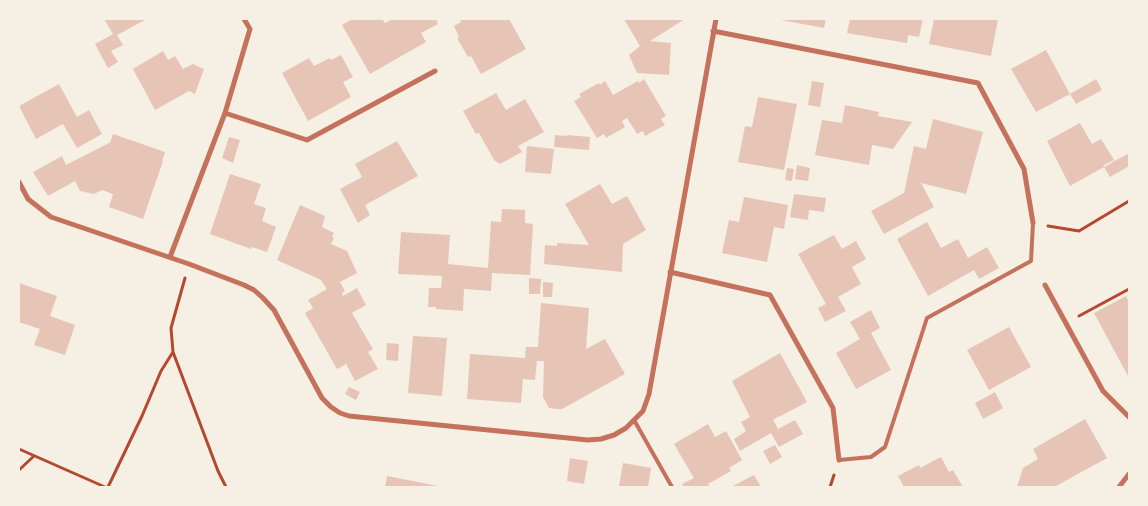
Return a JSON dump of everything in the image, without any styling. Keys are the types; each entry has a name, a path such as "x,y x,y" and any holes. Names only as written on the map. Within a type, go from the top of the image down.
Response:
{"street":[{"path":"170,257 224,114 250,29 244,19"},
{"path":"19,182 28,198 50,217 189,264 244,285 263,298 274,310 322,398 340,413 357,417 588,440 601,439 614,435 626,428 643,411 649,394 716,19"},
{"path":"713,31 978,83 1024,168 1033,223"},
{"path":"224,114 307,140 435,71"},
{"path":"670,272 770,295 833,408 839,460"},
{"path":"1045,285 1103,391 1129,417"},
{"path":"1119,487 1129,474"}],"lane":[{"path":"839,460 871,457 885,447 927,318 1031,261 1033,223"},
{"path":"634,420 672,487"}],"path":[{"path":"1033,223 1079,231 1129,201"},
{"path":"189,264 171,328 173,352 218,471 226,487"},
{"path":"1066,323 1129,289"},
{"path":"19,449 107,487 142,416 161,371 173,352"},
{"path":"19,470 34,456"}],"building":[{"path":"104,19 147,19 117,35 123,45 111,51 118,62 108,68 95,44 113,34"},
{"path":"352,19 382,19 385,23 393,19 436,19 438,24 421,33 426,42 370,74 342,25"},
{"path":"459,19 509,19 526,49 481,74 471,56 468,57 457,38 459,37 454,26 461,22"},
{"path":"624,19 685,19 650,41 671,43 669,75 637,73 629,55 640,46"},
{"path":"781,19 826,19 824,28"},
{"path":"850,19 923,19 919,37 908,35 907,43 847,33"},
{"path":"934,19 998,19 991,56 929,44"},
{"path":"1046,50 1070,94 1036,112 1011,69"},
{"path":"163,51 168,60 175,56 183,69 193,64 204,69 195,94 189,91 155,110 133,69"},
{"path":"341,55 353,77 343,82 351,97 308,121 282,73 309,58 314,66"},
{"path":"644,79 666,116 661,119 665,125 645,136 643,131 637,134 627,118 622,121 625,127 606,138 604,134 597,138 574,101 581,97 579,94 605,81 613,95"},
{"path":"1096,79 1102,90 1076,104 1070,94"},
{"path":"812,81 824,83 820,107 808,105"},
{"path":"59,84 77,117 89,110 102,134 77,148 63,124 36,139 19,106"},
{"path":"496,93 506,110 525,99 544,132 518,146 522,152 500,164 494,160 479,133 476,134 463,111"},
{"path":"758,97 797,104 784,170 738,162 745,126 752,127"},
{"path":"845,105 879,112 878,116 912,122 893,149 872,145 869,165 815,155 822,120 842,123"},
{"path":"933,119 983,132 966,194 921,183 934,207 884,234 871,211 904,193 914,146 926,149"},
{"path":"1080,123 1092,144 1101,139 1114,160 1070,186 1047,141"},
{"path":"113,134 165,152 143,219 109,207 113,194 102,190 94,194 80,191 75,181 48,196 33,172 62,156 66,165 110,143"},
{"path":"555,135 590,137 589,150 554,147"},
{"path":"229,137 240,140 233,163 222,158"},
{"path":"397,141 418,176 365,205 370,215 358,223 340,189 362,177 355,164"},
{"path":"527,146 554,149 551,174 525,172"},
{"path":"1129,153 1129,166 1110,177 1104,167"},
{"path":"797,165 810,168 808,181 795,179"},
{"path":"787,168 794,169 792,181 785,180"},
{"path":"230,174 261,184 254,204 266,208 262,221 276,227 267,252 252,247 251,249 210,234"},
{"path":"600,184 612,204 627,196 646,230 623,244 622,272 544,264 545,245 557,246 557,243 589,245 565,204"},
{"path":"794,194 826,198 824,212 809,210 808,220 790,217"},
{"path":"744,197 788,205 784,229 774,227 767,262 722,253 729,220 739,222"},
{"path":"300,205 325,216 322,227 334,233 331,244 347,251 357,273 340,282 345,291 342,293 343,296 357,288 366,305 352,313 373,349 368,352 378,369 355,381 346,364 337,369 305,313 313,308 308,300 327,289 321,280 277,260"},
{"path":"502,209 525,210 525,223 533,224 530,275 492,273 491,291 464,289 463,311 428,307 429,288 441,288 442,276 398,274 401,232 450,235 448,264 488,268 491,221 501,222"},
{"path":"927,222 941,248 958,239 968,258 987,247 999,268 979,279 974,270 928,296 897,239"},
{"path":"834,235 842,249 856,241 866,259 852,267 861,284 838,297 846,311 825,322 818,308 826,304 798,254"},
{"path":"529,278 541,279 540,294 529,294"},
{"path":"543,282 553,283 552,297 543,297"},
{"path":"19,283 57,296 50,316 75,325 65,355 34,345 40,329 19,322"},
{"path":"1126,296 1129,302 1129,378 1094,313"},
{"path":"541,303 589,308 586,349 605,339 625,374 562,409 549,408 543,397 544,361 537,361 535,380 523,379 521,403 467,399 470,354 525,358 526,347 538,347"},
{"path":"871,310 880,328 871,333 891,370 856,389 836,353 860,339 850,322"},
{"path":"1009,327 1031,367 989,390 967,350"},
{"path":"413,336 447,338 442,396 408,393"},
{"path":"387,343 399,344 398,361 386,360"},
{"path":"780,353 807,402 773,420 778,429 795,420 803,434 779,447 771,433 740,451 734,439 746,431 741,422 750,417 732,381"},
{"path":"349,387 360,392 356,400 345,394"},
{"path":"995,392 1003,408 983,419 975,403"},
{"path":"1085,419 1107,458 1056,486 1060,487 1017,487 1023,468 1038,459 1033,449"},
{"path":"708,424 715,437 726,431 742,460 729,468 731,471 708,484 710,487 683,487 682,484 694,478 674,444"},
{"path":"775,445 782,457 770,464 763,451"},
{"path":"941,457 949,472 953,470 963,487 904,487 898,476 919,465 920,468"},
{"path":"570,458 588,461 584,484 567,481"},
{"path":"623,463 651,468 648,487 619,486"},
{"path":"754,475 761,487 731,487"},
{"path":"387,476 438,486 438,487 385,487"}]}
